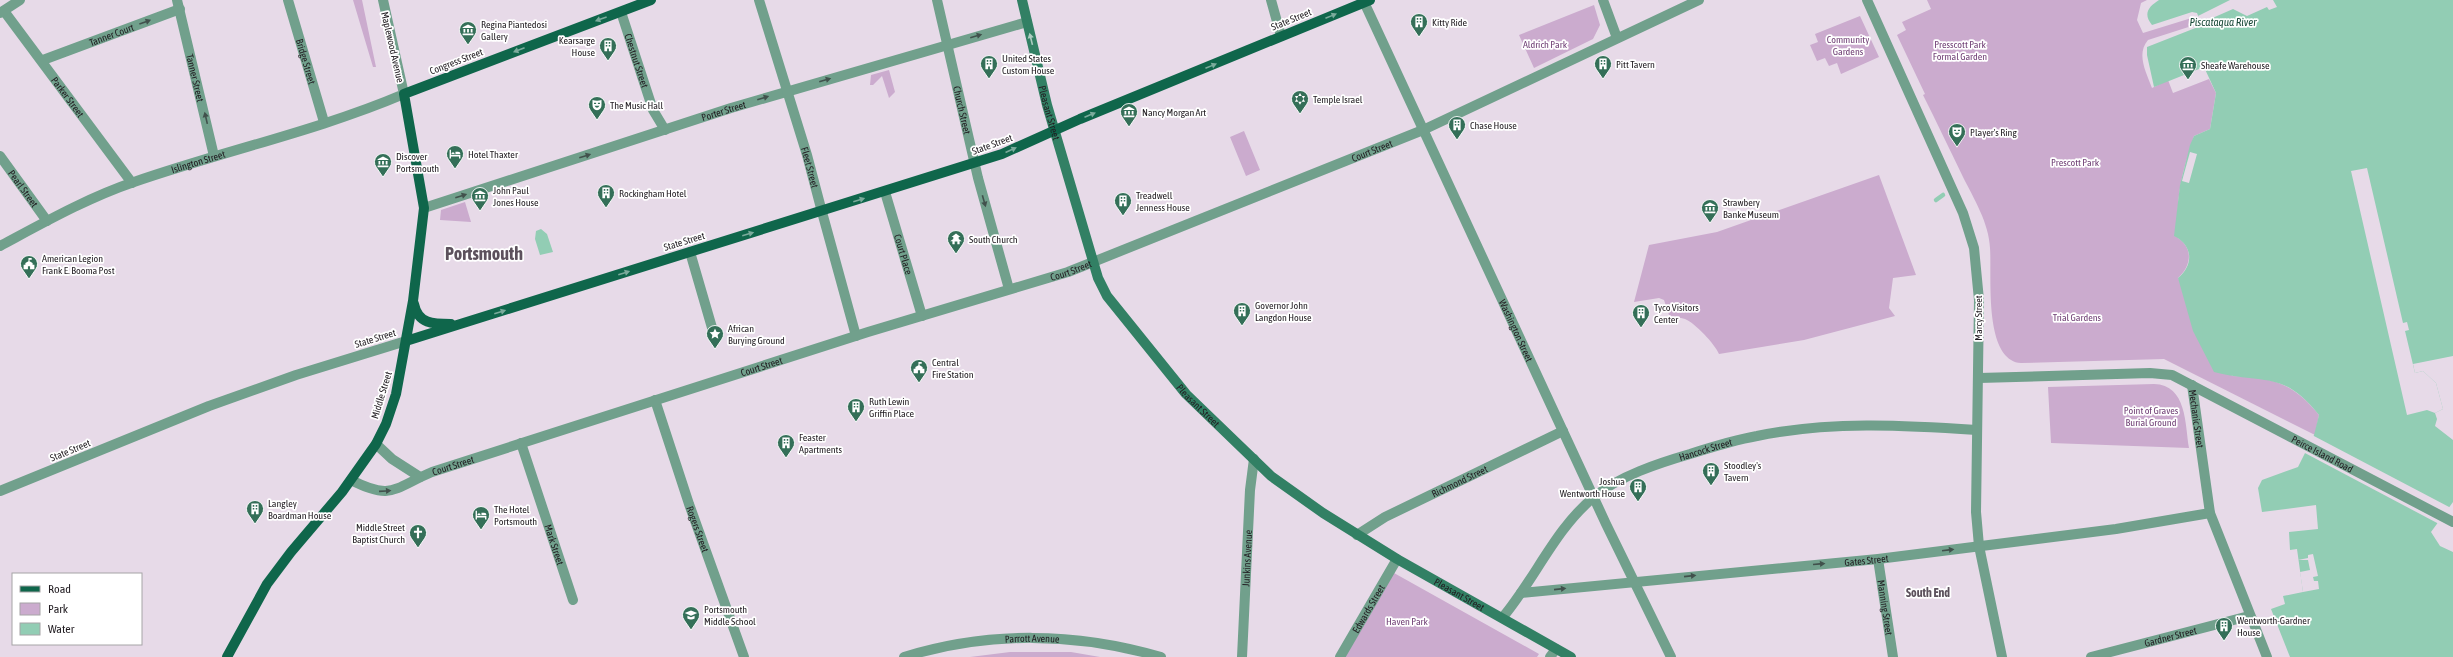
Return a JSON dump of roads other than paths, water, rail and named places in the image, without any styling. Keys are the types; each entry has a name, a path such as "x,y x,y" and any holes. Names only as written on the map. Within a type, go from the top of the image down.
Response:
{"main road":[{"name":"Congress Street","path":"404,94 651,0"},
{"name":"Pleasant Street","path":"1022,0 1054,131 1092,263 1107,296 1165,369 1203,412 1271,476 1357,535 1396,559 1503,617 1553,653 1571,657"},
{"name":"State Street","path":"406,341 886,192 1002,154 1367,1"},
{"name":"Middle Street","path":"227,657 267,584 351,480 376,444 386,424 396,394 413,301 424,208 404,94"},
{"path":"413,301 415,313 421,320 432,324 462,324"}],"street":[{"path":"2,12 20,0"},
{"name":"Bridge Street","path":"288,0 324,122"},
{"name":"Maplewood Avenue","path":"383,0 404,94"},
{"name":"Fleet Street","path":"759,0 822,212 856,336"},
{"name":"Church Street","path":"938,0 975,163 1009,289"},
{"path":"1271,0 1281,36"},
{"path":"1604,0 1618,38"},
{"name":"Court Street","path":"351,480 369,489 389,492 420,477 522,443 856,336 1092,263 1423,130 1699,0"},
{"name":"Marcy Street","path":"1867,0 1950,183 1972,240 1979,300 1976,512 1979,546 2002,657"},
{"name":"Washington Street","path":"1367,1 1423,130 1563,431 1672,657"},
{"name":"Tanner Court","path":"43,60 178,4"},
{"name":"Tanner Street","path":"178,4 214,156"},
{"name":"Parker Street","path":"2,12 43,60 132,183"},
{"name":"Chestnut Street","path":"621,12 653,110 665,130"},
{"name":"Porter Street","path":"424,208 787,91 1027,22"},
{"name":"Islington Street","path":"0,246 47,221 132,183 324,122 404,94"},
{"name":"Pearl Street","path":"0,156 47,221"},
{"name":"Court Place","path":"886,192 922,316"},
{"path":"690,252 715,338"},
{"name":"State Street","path":"0,491 209,406 296,375 406,341"},
{"name":"Mechanic Street","path":"1979,378 2150,372 2172,375 2192,385 2210,513 2249,616 2267,657"},
{"name":"Peirce Island Road","path":"2192,385 2453,522"},
{"name":"Rogers Street","path":"655,400 689,504 744,657"},
{"name":"Hancock Street","path":"1503,617 1551,548 1594,496 1649,467 1757,436 1826,427 1858,426 1977,430"},
{"name":"Richmond Street","path":"1357,535 1385,517 1563,431"},
{"name":"Mark Street","path":"522,443 572,600"},
{"name":"Court Street","path":"376,444 392,459 420,477"},
{"name":"Junkins Avenue","path":"1242,657 1250,490 1254,459"},
{"name":"Gates Street","path":"1521,593 1878,559 2116,529 2210,513"},
{"name":"Edwards Street","path":"1340,657 1396,559"},
{"name":"Manning Street","path":"1878,559 1893,657"},
{"name":"Gardner Street","path":"2091,657 2249,616"},
{"name":"Parrott Avenue","path":"904,657 961,643 987,639 1038,637 1081,640 1161,657"}],"water":[{"name":"Piscataqua River","path":"2159,0 2453,0 2453,356 2413,364 2415,373 2423,371 2436,383 2443,409 2435,413 2437,419 2435,426 2453,440 2453,502 2431,532 2440,546 2453,552 2453,657 2290,657 2271,609 2285,604 2283,596 2303,592 2297,549 2290,550 2289,532 2318,529 2316,505 2262,512 2258,488 2262,480 2298,467 2314,435 2319,415 2306,400 2283,385 2271,381 2231,376 2214,372 2193,331 2178,278 2187,267 2189,261 2188,250 2180,240 2174,236 2180,185 2190,145 2194,136 2210,129 2216,93 2204,67 2154,87 2147,55 2147,47 2198,27 2201,23 2197,13 2192,12 2152,25 2147,14 2152,5"},
{"path":"541,229 547,234 553,252 540,255 535,239 536,231"}],"waterway":[{"path":"1936,200 1943,195"}],"place":[{"name":"Kitty Ride","path":"1419,37"},
{"name":"Regina Piantedosi Gallery","path":"468,45"},
{"name":"Kearsarge House","path":"608,61"},
{"name":"United States Custom House","path":"989,79"},
{"name":"Pitt Tavern","path":"1603,79"},
{"name":"Sheafe Warehouse","path":"2188,80"},
{"name":"Temple Israel","path":"1300,114"},
{"name":"The Music Hall","path":"597,120"},
{"name":"Nancy Morgan Art","path":"1129,127"},
{"name":"Chase House","path":"1457,140"},
{"name":"Player's Ring","path":"1957,147"},
{"name":"Hotel Thaxter","path":"455,169"},
{"name":"Discover Portsmouth","path":"383,177"},
{"name":"Rockingham Hotel","path":"606,208"},
{"name":"John Paul Jones House","path":"480,211"},
{"name":"Treadwell Jenness House","path":"1123,216"},
{"name":"Strawbery Banke Museum","path":"1710,223"},
{"name":"South Church","path":"956,254"},
{"name":"American Legion Frank E. Booma Post","path":"29,279"},
{"name":"Governor John Langdon House","path":"1242,326"},
{"name":"Tyco Visitors Center","path":"1641,328"},
{"name":"African Burying Ground","path":"715,349"},
{"name":"Central Fire Station","path":"919,383"},
{"name":"Ruth Lewin Griffin Place","path":"856,422"},
{"name":"Feaster Apartments","path":"786,458"},
{"name":"Stoodley's Tavern","path":"1711,486"},
{"name":"Joshua Wentworth House","path":"1638,502"},
{"name":"Langley Boardman House","path":"255,524"},
{"name":"The Hotel Portsmouth","path":"481,530"},
{"name":"Middle Street Baptist Church","path":"418,548"},
{"name":"Portsmouth Middle School","path":"691,630"},
{"name":"Wentworth-Gardner House","path":"2224,641"}],"district":[{"name":"Portsmouth","path":"484,254"},
{"name":"South End","path":"1928,593"}],"park label":[{"name":"Aldrich Park","path":"1545,44"},
{"name":"Community Gardens","path":"1848,44"},
{"name":"Presscott Park Formal Garden","path":"1960,50"},
{"name":"Prescott Park","path":"2075,162"},
{"name":"Trial Gardens","path":"2077,317"},
{"name":"Point of Graves Burial Ground","path":"2151,416"},
{"name":"Haven Park","path":"1407,621"}]}
